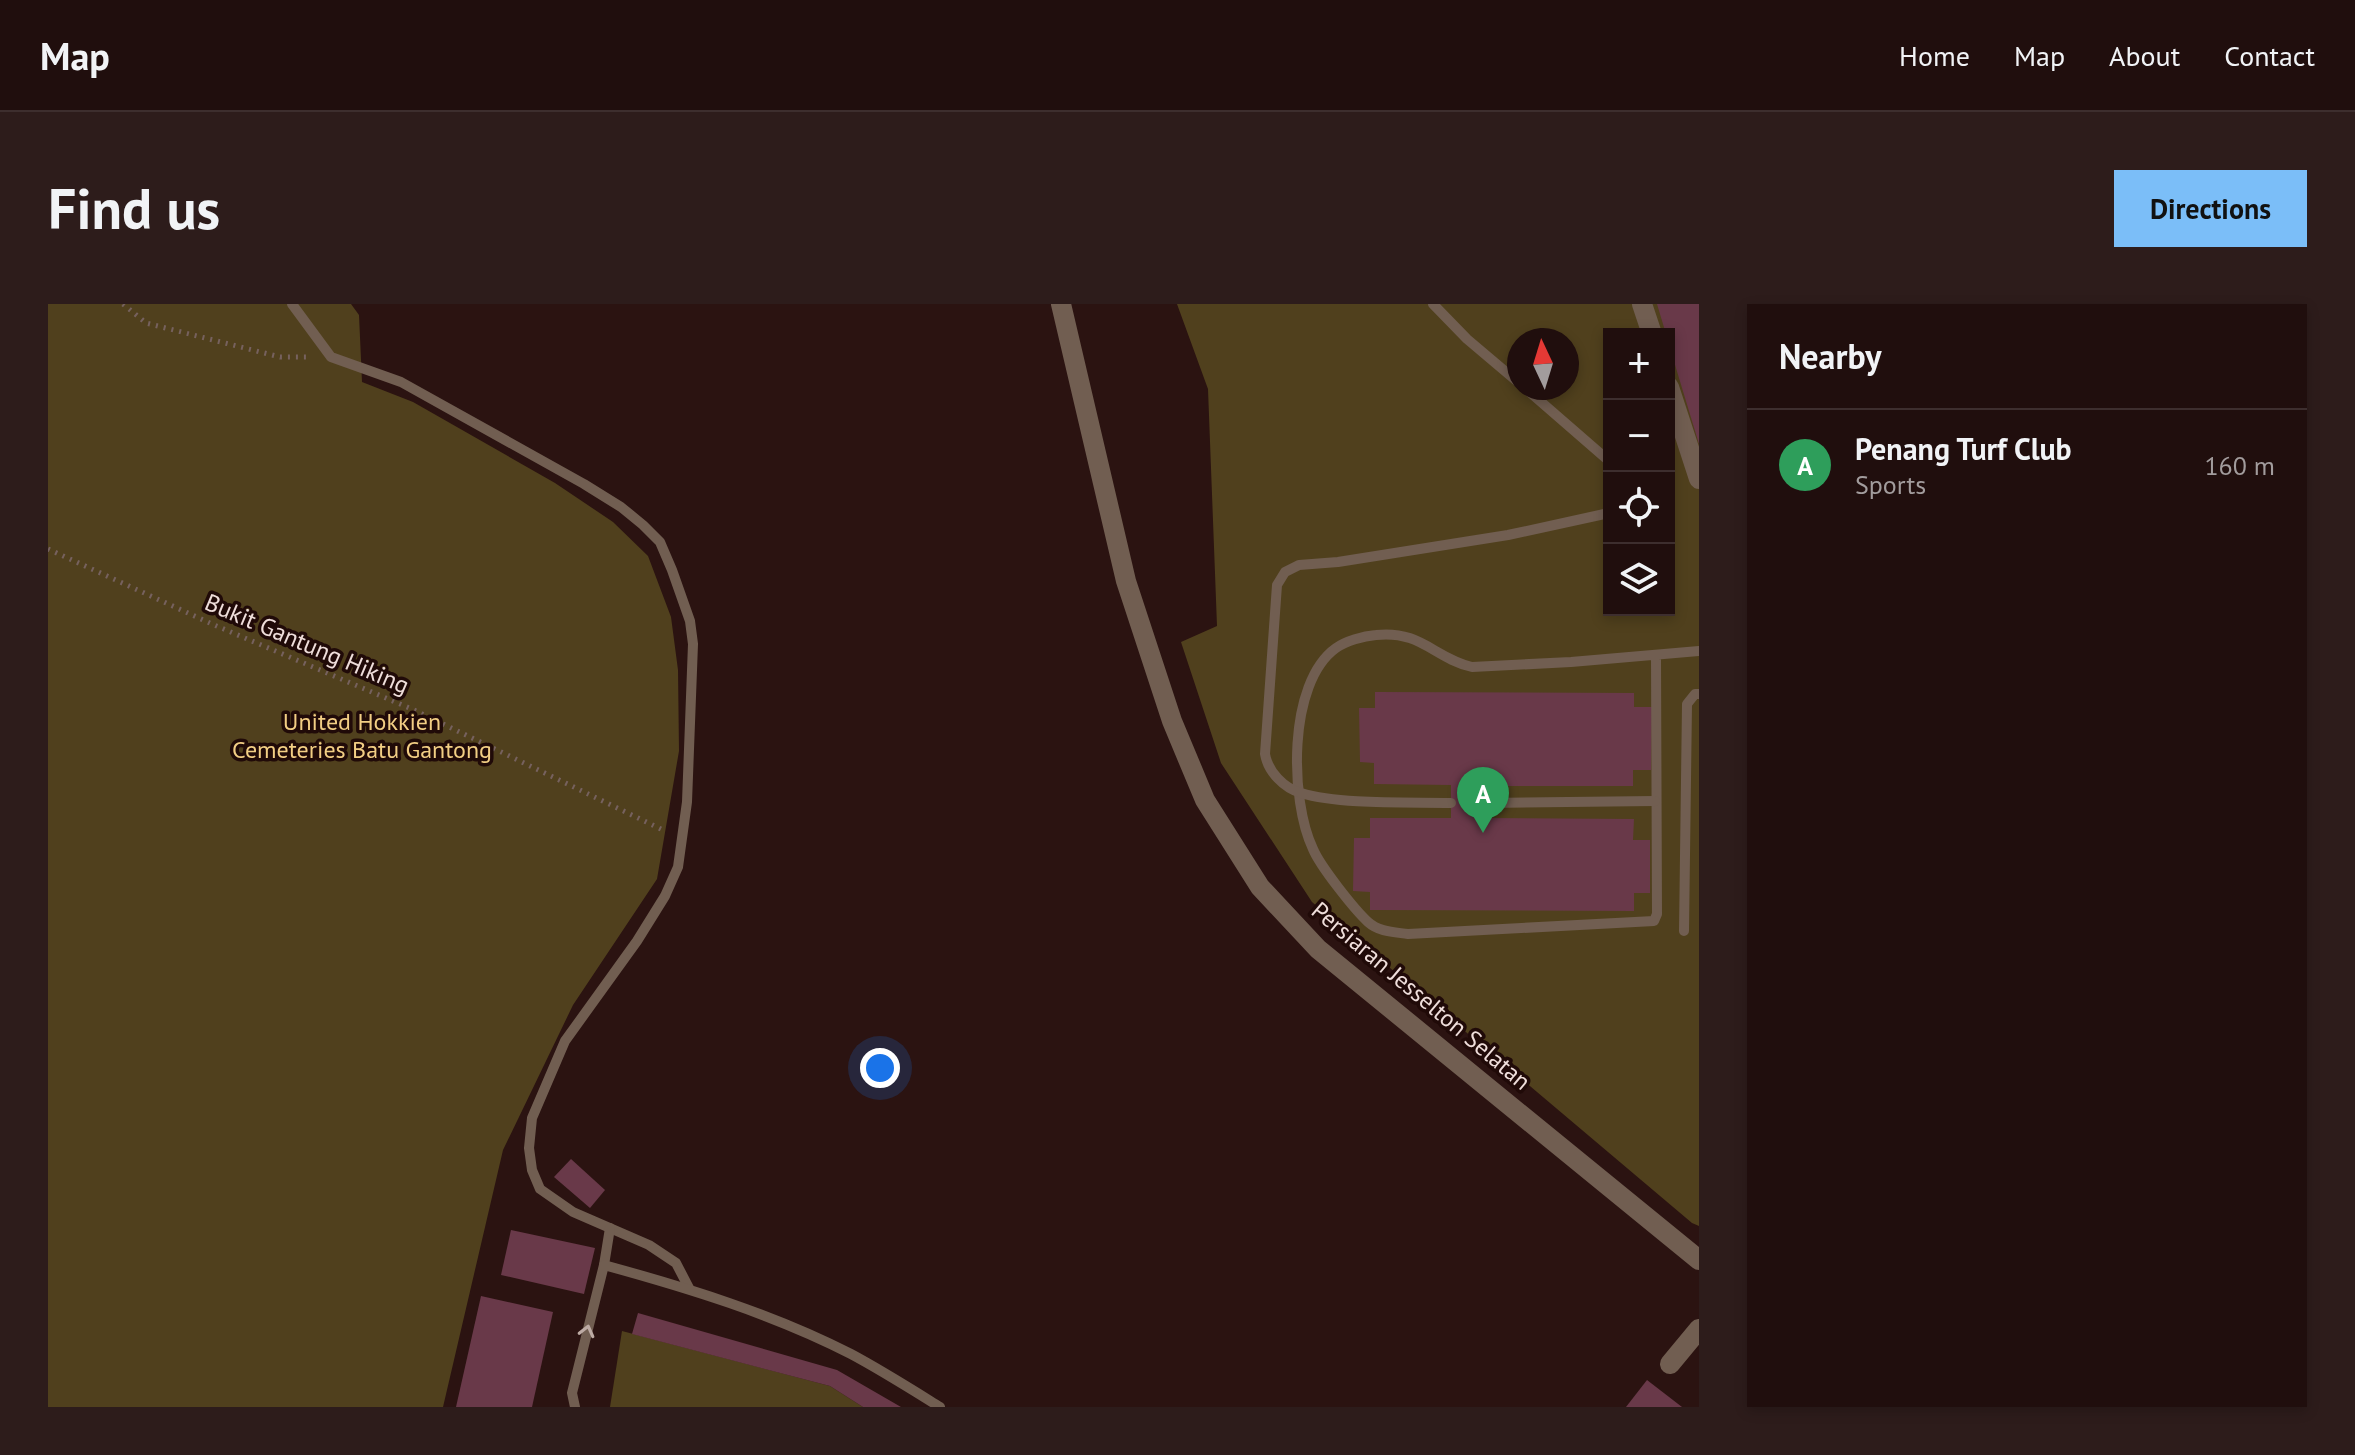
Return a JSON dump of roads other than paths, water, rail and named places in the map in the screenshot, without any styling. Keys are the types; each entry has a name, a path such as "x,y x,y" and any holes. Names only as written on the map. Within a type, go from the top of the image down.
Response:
{"street":[{"name":"Persiaran Jesselton Selatan","path":"1061,304 1126,581 1172,721 1205,800 1260,887 1330,958 1699,1260"},
{"path":"1642,304 1650,328"},
{"path":"1673,400 1699,479"},
{"path":"1670,1364 1699,1329"}],"lane":[{"path":"292,304 331,357 401,382 476,422 621,507 660,542 690,621 693,644 687,802 678,867 665,896 565,1041 532,1118 529,1148 532,1170 540,1189 573,1212 649,1245 676,1263 689,1288"},
{"path":"1433,304 1467,339 1507,373"},
{"path":"1539,400 1603,456"},
{"path":"1451,803 1381,801 1298,793 1271,773 1265,754 1277,585 1285,572 1299,565 1338,562 1508,535 1603,514"},
{"path":"1656,656 1657,914 1654,921 1408,934 1386,931 1369,923 1313,849 1298,793 1299,719 1320,665 1336,648 1376,635 1409,636 1472,667 1699,651"},
{"path":"1684,931 1687,704 1695,694 1699,694"},
{"path":"1487,803 1655,801"},
{"path":"575,1407 572,1393 604,1265 610,1228"},
{"path":"604,1265 689,1288 768,1318 850,1354 940,1407"}],"place":[{"name":"Penang Turf Club","path":"1483,833"}],"park label":[{"name":"United Hokkien Cemeteries Batu Gantong","path":"362,736"}]}
